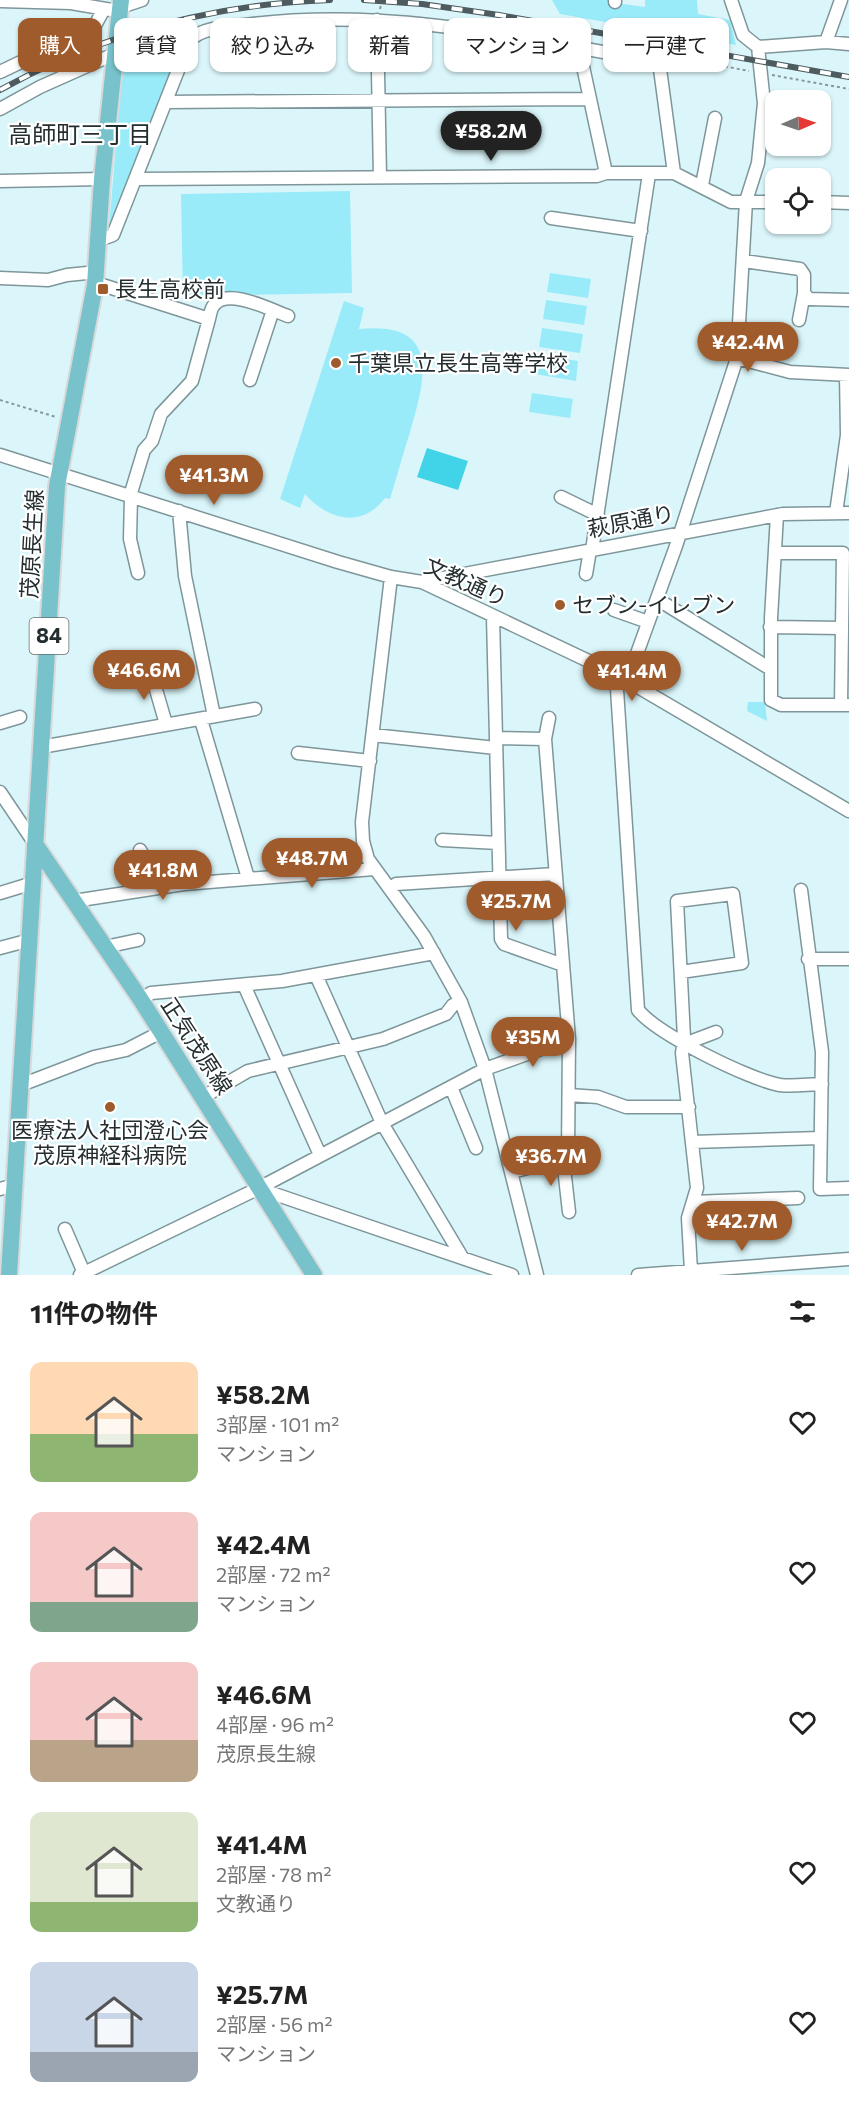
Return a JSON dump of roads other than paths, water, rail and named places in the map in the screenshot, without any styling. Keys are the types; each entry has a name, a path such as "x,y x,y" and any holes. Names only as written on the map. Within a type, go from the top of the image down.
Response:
{"main road":[{"name":"茂原長生線","path":"9,1275 7,1187 21,1085 59,474 96,278 102,179 114,54"},
{"name":"正気茂原線","path":"35,844 141,1000 314,1275"}],"street":[{"path":"0,1 115,6 142,0"},
{"path":"627,681 680,533 737,358 746,201 760,147 763,74 758,47 743,35 731,0"},
{"path":"826,42 841,0"},
{"path":"0,72 94,27 115,6"},
{"path":"378,15 380,177"},
{"path":"99,240 113,235 190,40 196,34 277,21 378,15 444,26"},
{"path":"758,47 826,42 849,44"},
{"path":"591,50 656,62 660,69 674,173"},
{"path":"0,109 40,87 114,54"},
{"path":"584,72 606,174"},
{"path":"166,102 589,99"},
{"path":"702,185 715,118"},
{"path":"136,179 597,176 674,173 702,185 731,202 765,202"},
{"path":"586,574 598,515 649,174"},
{"path":"0,181 102,179"},
{"path":"831,202 849,203"},
{"path":"551,218 641,231"},
{"path":"744,261 800,269 804,275 804,293 799,320"},
{"path":"0,278 48,280 67,275 96,278 209,319"},
{"path":"804,293 808,299 849,300"},
{"path":"138,573 130,539 131,496 144,450 152,441 161,414 192,381 214,305 238,297 288,316"},
{"path":"250,380 273,310"},
{"path":"737,358 790,372 848,375 843,513"},
{"name":"文教通り","path":"0,455 391,577 422,582 616,674 849,811"},
{"path":"561,497 598,515"},
{"path":"179,512 185,576 214,716"},
{"name":"萩原通り","path":"422,582 777,515 843,513"},
{"path":"775,553 843,553 842,628 845,705 775,704 770,695 770,627 777,515"},
{"path":"391,577 362,832 365,850 374,869 434,953 461,1002 485,1069 537,1275"},
{"path":"657,599 769,668"},
{"path":"614,610 648,622"},
{"path":"493,617 502,942 562,965"},
{"path":"770,627 842,628"},
{"path":"150,669 166,724"},
{"path":"616,674 640,1013 684,1044 780,1084 822,1084"},
{"path":"42,747 255,709"},
{"path":"0,723 20,717"},
{"path":"549,718 545,739 569,1039 569,1149 563,1159 569,1212"},
{"path":"201,720 248,878"},
{"path":"373,735 496,743 545,739"},
{"path":"298,753 370,761"},
{"path":"0,792 35,844"},
{"path":"442,840 498,843"},
{"path":"140,850 160,886"},
{"path":"74,901 160,886 374,869"},
{"path":"390,889 396,884 555,874"},
{"path":"0,893 33,883"},
{"path":"801,890 808,959 822,1052 820,1189 849,1188"},
{"path":"681,972 742,963 733,894 677,901 684,1044 682,1053 697,1188 688,1218 691,1271"},
{"path":"0,948 30,940"},
{"path":"105,947 138,940"},
{"path":"141,1000 151,993 244,985 316,975 434,953"},
{"path":"808,959 849,959"},
{"path":"316,975 382,1123 462,1257"},
{"path":"244,985 320,1155"},
{"path":"203,1097 248,1071 383,1039 446,1014 453,1005 461,1002"},
{"path":"21,1085 94,1057 126,1050 161,1032"},
{"path":"684,1044 716,1032"},
{"path":"65,1229 82,1274 259,1188 485,1069 569,1039"},
{"path":"451,1087 476,1148"},
{"path":"569,1095 598,1097 626,1107 689,1107"},
{"path":"692,1142 820,1138"},
{"path":"512,1172 563,1159"},
{"path":"259,1188 277,1197 512,1275"},
{"path":"693,1202 798,1198"},
{"path":"638,1275 676,1274 691,1271 766,1270 849,1258"}],"railway":[{"path":"0,90 78,53 160,26 202,15 244,8 330,0"},
{"path":"364,0 422,4 499,15 849,77"}],"place":[{"name":"長生高校前","path":"103,289"},
{"name":"千葉県立長生高等学校","path":"336,363"},
{"name":"セブン-イレブン","path":"560,605"},
{"name":"医療法人社団澄心会 茂原神経科病院","path":"110,1107"}],"district":[{"name":"高師町三丁目","path":"80,135"}]}
